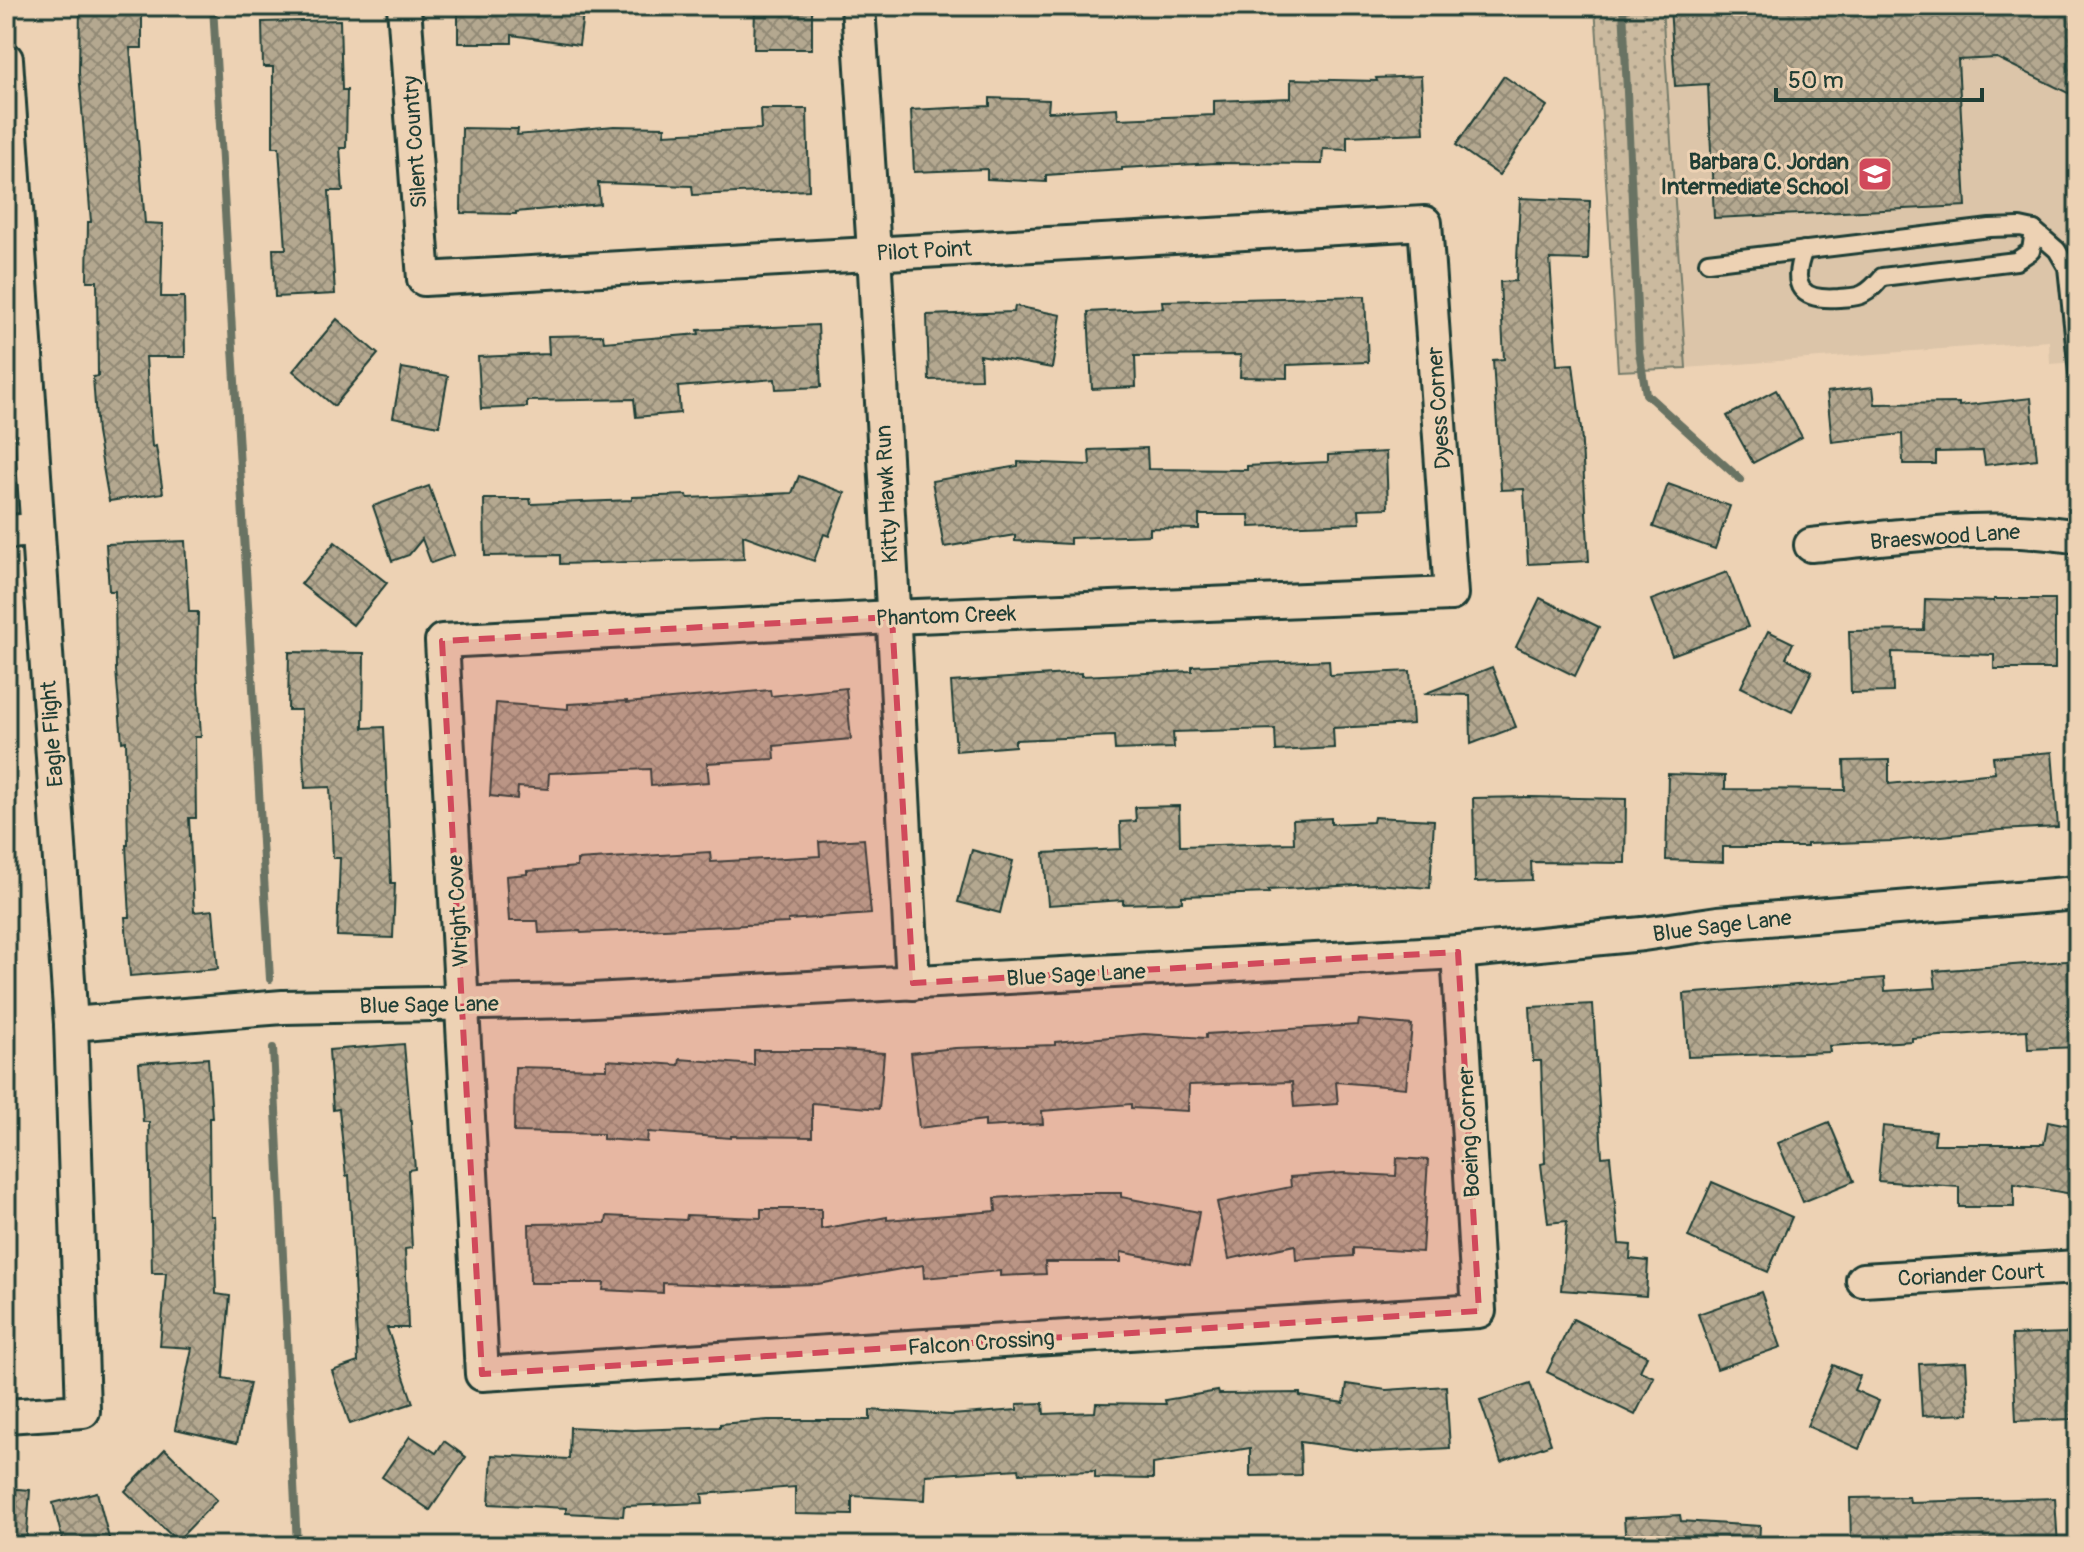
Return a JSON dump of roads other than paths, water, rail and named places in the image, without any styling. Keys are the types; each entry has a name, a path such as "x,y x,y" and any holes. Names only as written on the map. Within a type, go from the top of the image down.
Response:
{"street":[{"name":"Silent Country","path":"404,6 424,279"},
{"name":"Kitty Hawk Run","path":"858,6 913,983"},
{"name":"Eagle Flight","path":"6,59 22,531 71,1024 83,1411 6,1416"},
{"name":"Pilot Point","path":"424,279 1425,223"},
{"name":"Dyess Corner","path":"1425,223 1451,594"},
{"name":"Braeswood Lane","path":"1811,545 1999,529 2040,530 2078,537"},
{"name":"Phantom Creek","path":"442,641 892,617 1451,594"},
{"name":"Wright Cove","path":"442,641 482,1374"},
{"name":"Blue Sage Lane","path":"71,1024 283,1007 575,1001 1458,952 1643,934 1718,923 2078,893"},
{"name":"Boeing Corner","path":"1458,952 1479,1311"},
{"name":"Coriander Court","path":"1863,1280 2078,1267"},
{"name":"Falcon Crossing","path":"482,1374 1479,1311"}],"lane":[{"path":"1708,262 1990,228 2034,230 2057,250 2067,267 2078,372"},
{"path":"1804,250 1798,276 1800,288 1809,296 1821,299 1860,296 1882,277 1890,275 2016,261 2031,251 2034,230"}],"waterway":[{"path":"213,6 270,979"},
{"path":"1623,6 1639,351 1646,394 1741,480"},
{"path":"273,1048 297,1546"}],"place":[{"name":"Barbara C. Jordan Intermediate School","path":"1875,174"}]}
